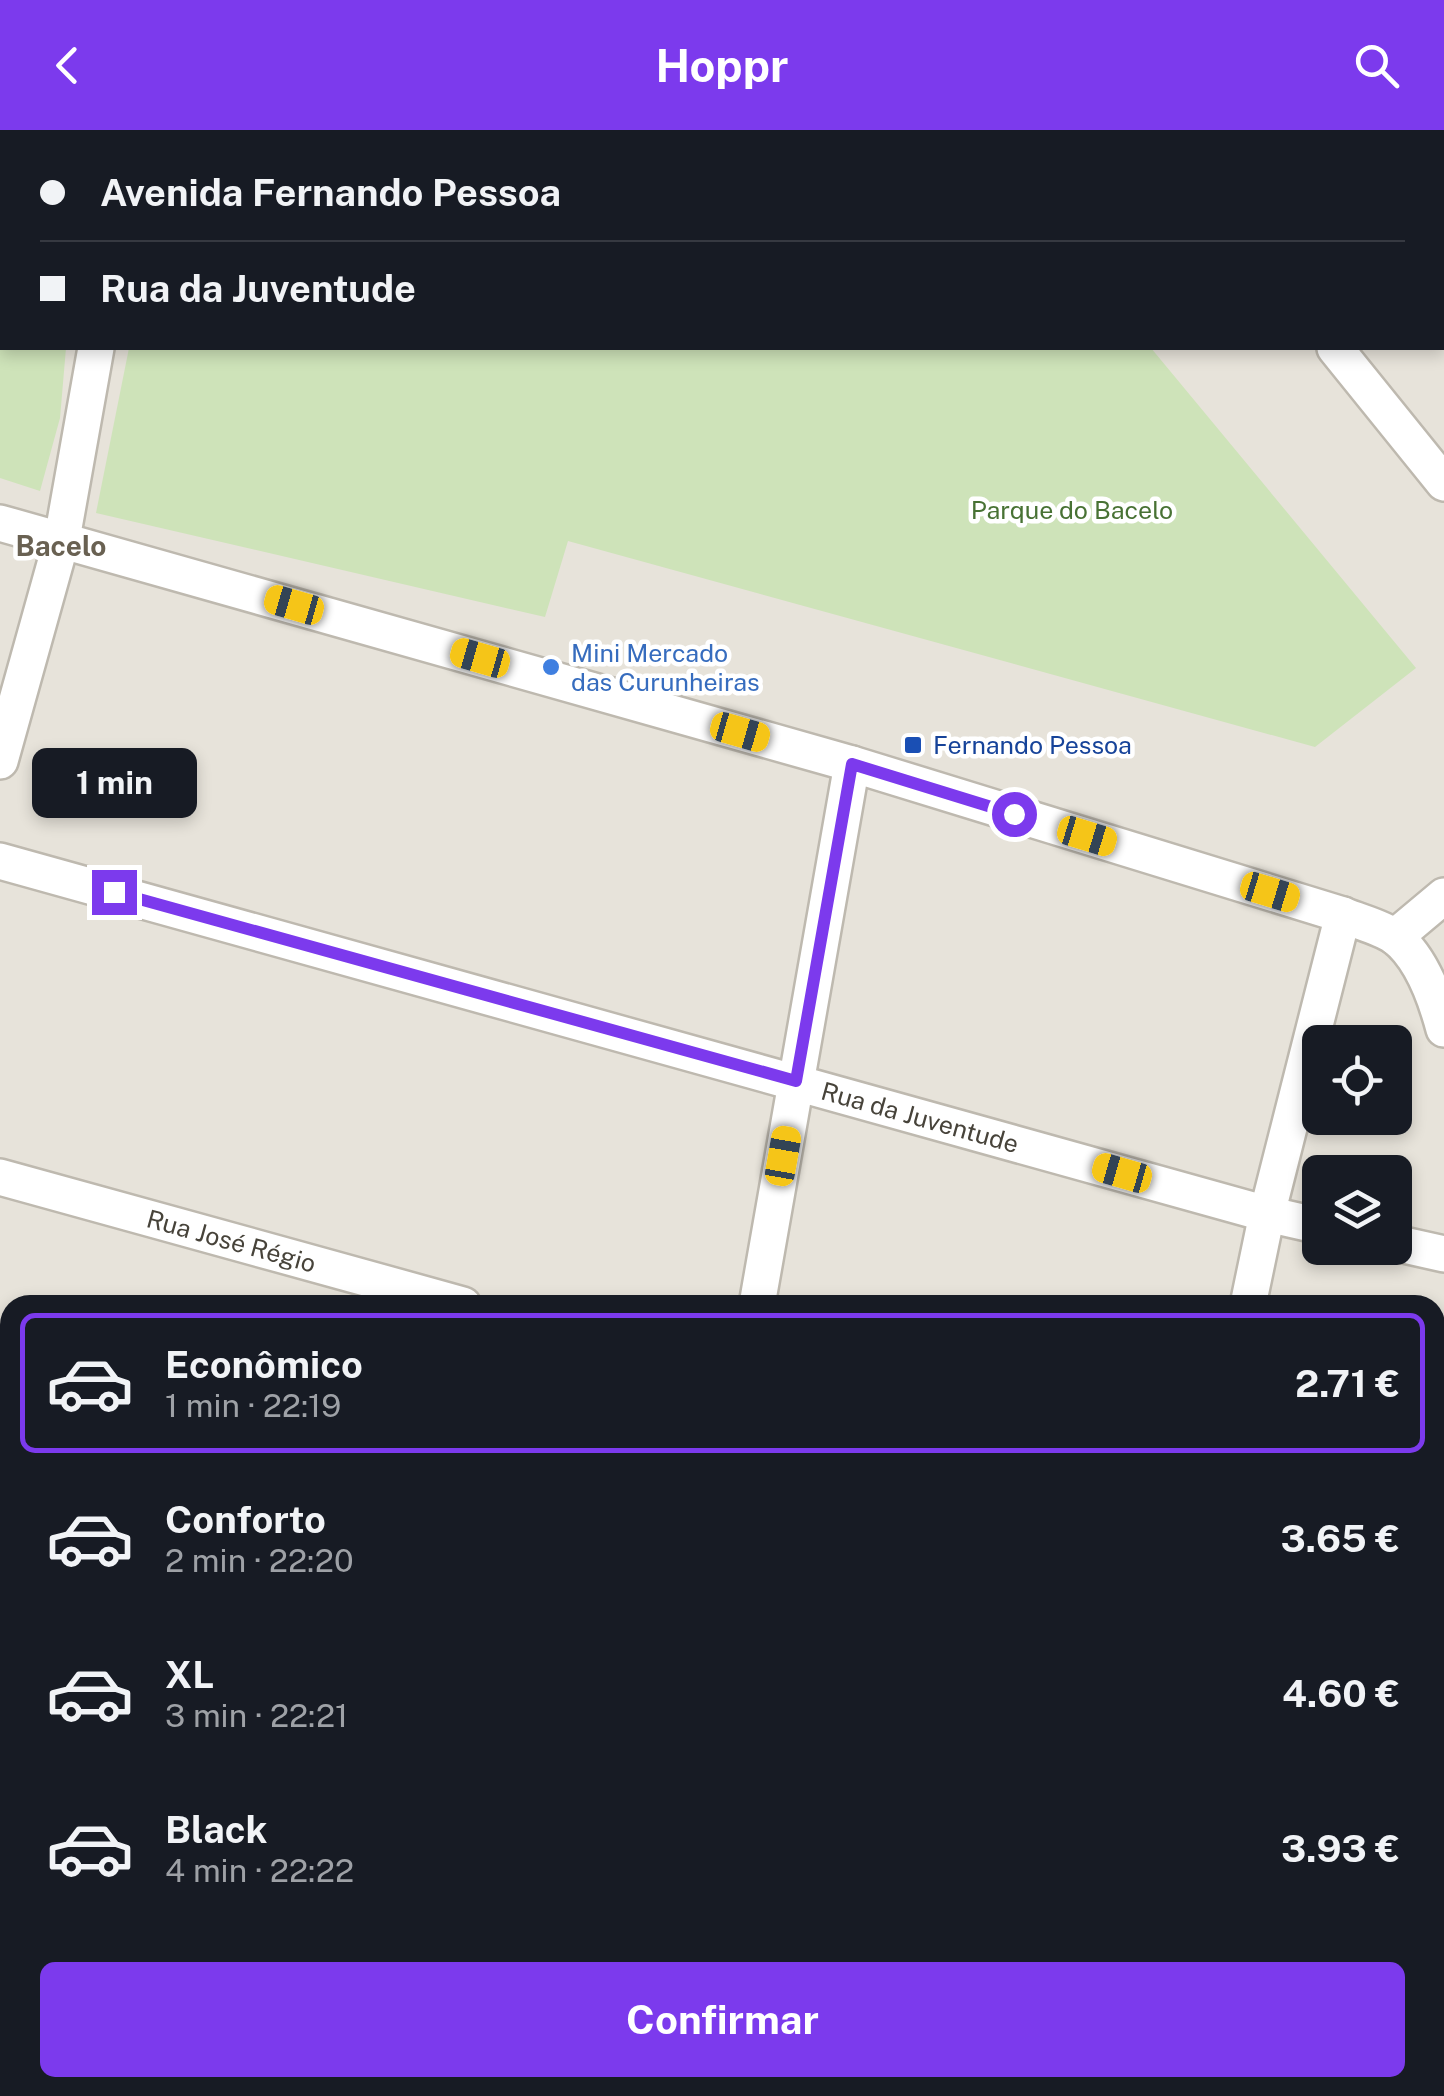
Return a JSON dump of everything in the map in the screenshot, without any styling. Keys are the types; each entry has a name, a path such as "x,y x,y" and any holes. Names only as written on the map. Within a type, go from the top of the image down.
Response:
{"street":[{"path":"0,761 62,539 96,350"},
{"path":"1338,350 1444,483"},
{"path":"0,523 852,764 1343,915 1395,937 1417,964 1444,1029"},
{"path":"759,1295 852,764"},
{"name":"Rua da Juventude","path":"0,860 1302,1222"},
{"path":"1395,937 1444,896"},
{"path":"1250,1295 1343,915"},
{"name":"Rua José Régio","path":"0,1177 426,1295"},
{"path":"1412,1246 1444,1254"}],"shaded area":[{"path":"0,350 1444,350 1444,1295 0,1295"}],"green space":[{"path":"0,350 66,350 60,418 40,491 0,478"},
{"name":"Parque do Bacelo","path":"129,350 1153,350 1416,668 1315,747 568,541 545,617 96,513"}],"place":[{"name":"Mini Mercado das Curunheiras","path":"551,667"},
{"name":"Fernando Pessoa","path":"913,745"}],"district":[{"name":"Bacelo","path":"61,546"}],"route":[{"path":"114,892 796,1081 852,764 1014,814"}]}
